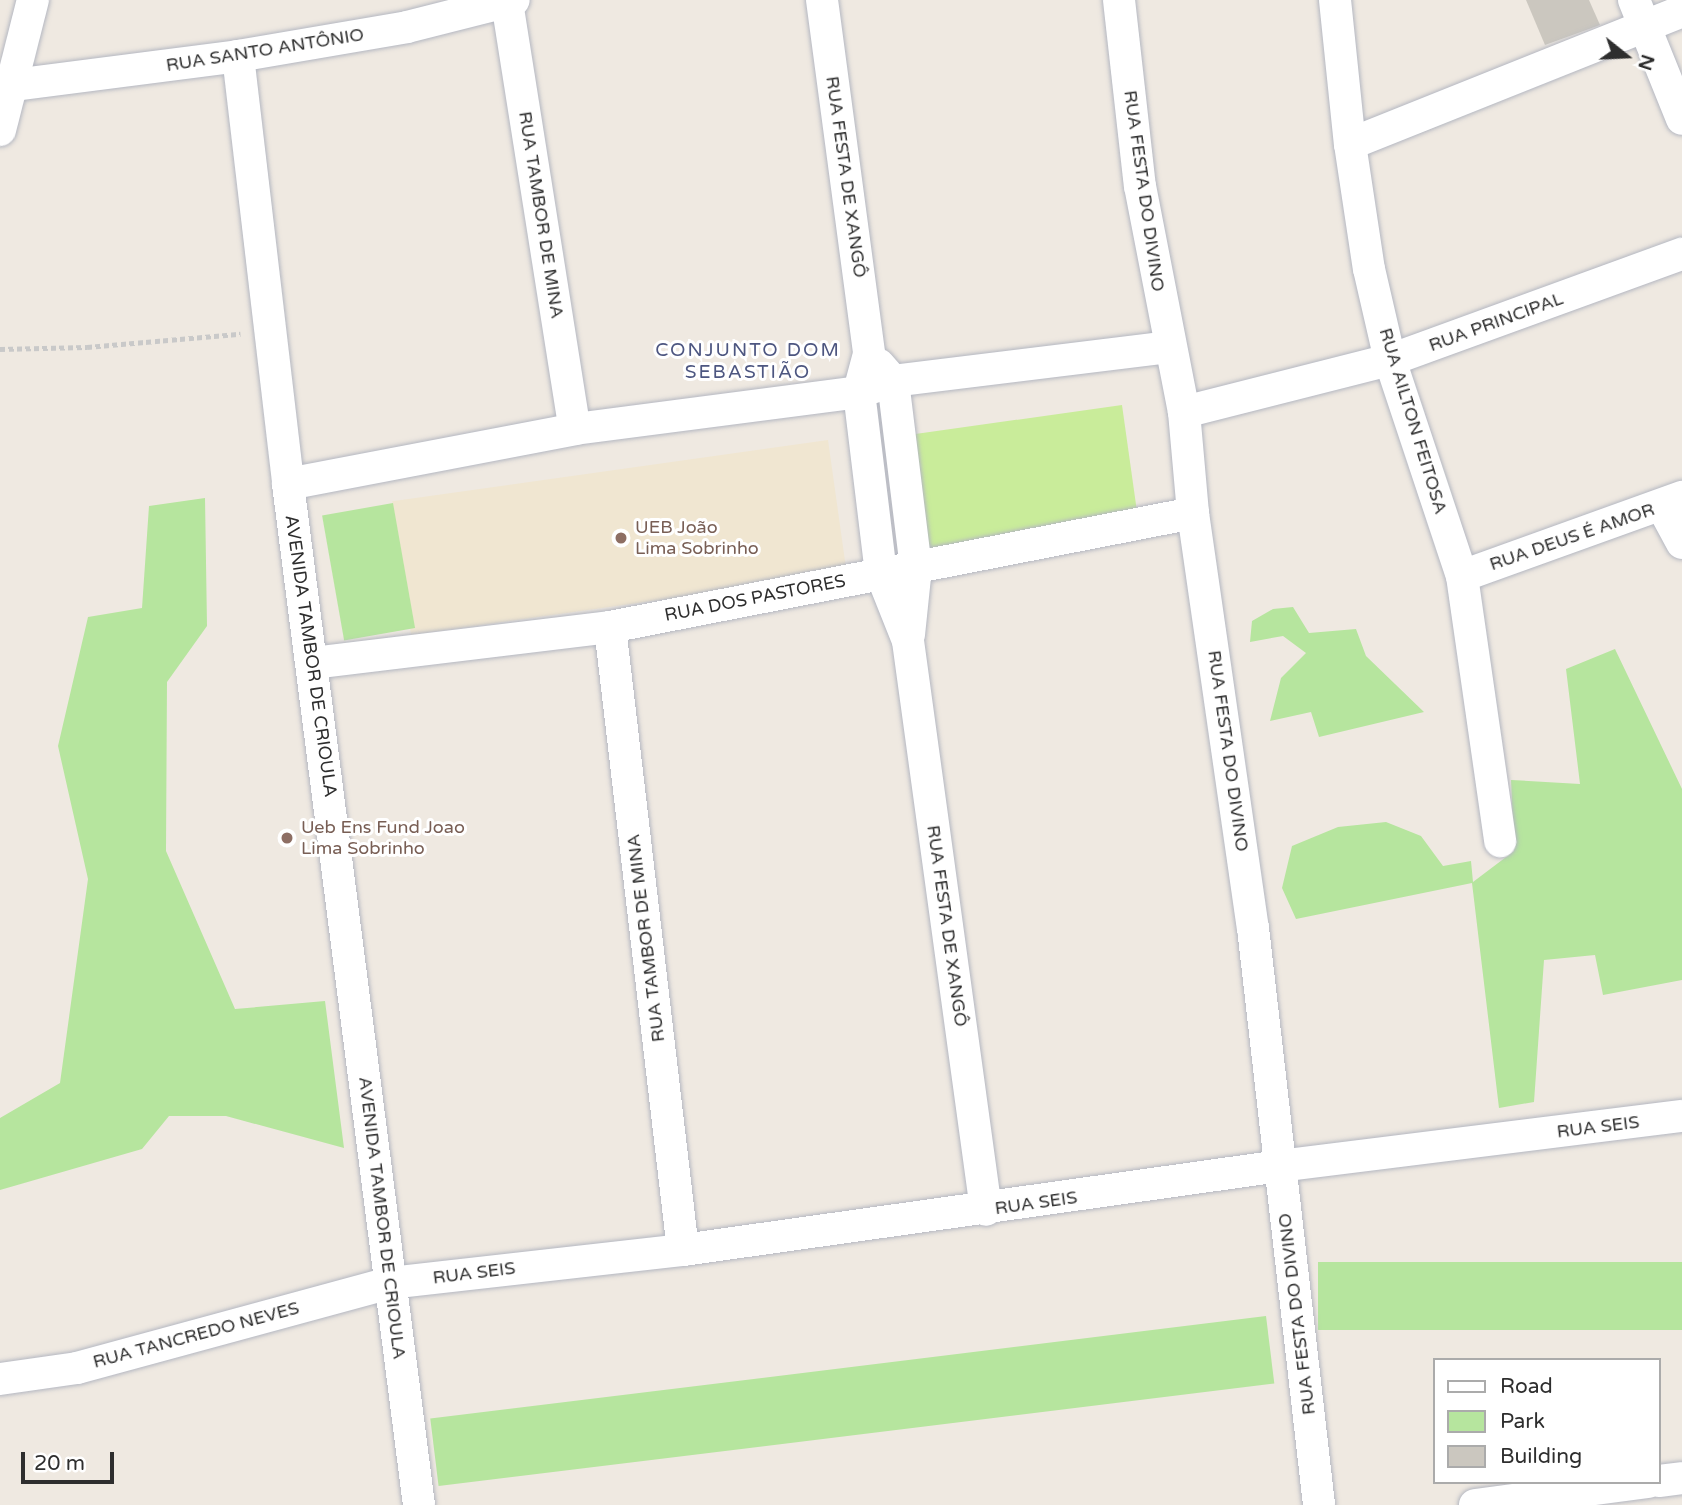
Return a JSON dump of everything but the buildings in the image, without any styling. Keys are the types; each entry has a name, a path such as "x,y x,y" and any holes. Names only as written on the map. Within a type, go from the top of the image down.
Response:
{"street":[{"path":"0,130 33,0"},
{"name":"RUA FESTA DE XANGÔ","path":"822,0 869,354 859,392 881,573 908,642 986,1210"},
{"name":"RUA FESTA DO DIVINO","path":"1119,0 1140,186 1169,347 1184,412 1193,513 1253,928 1320,1505"},
{"name":"RUA AILTON FEITOSA","path":"1335,0 1350,144 1369,269 1390,360 1462,576 1500,841"},
{"name":"RUA SANTO ANTÔNIO","path":"13,85 238,57 407,27 510,1"},
{"name":"RUA TAMBOR DE MINA","path":"510,1 575,429"},
{"path":"1350,144 1639,14 1682,11"},
{"path":"1639,14 1682,119"},
{"name":"AVENIDA TAMBOR DE CRIOULA","path":"238,57 288,484 419,1505"},
{"name":"RUA PRINCIPAL","path":"1184,412 1390,360 1682,254"},
{"path":"288,484 575,429 859,392 893,381 1169,347"},
{"path":"869,354 893,381"},
{"name":"RUA FESTA DE XANGÔ","path":"893,381 916,567 908,642"},
{"path":"1672,502 1682,542"},
{"name":"RUA DEUS É AMOR","path":"1462,576 1672,502"},
{"name":"RUA DOS PASTORES","path":"313,663 610,627 1193,513"},
{"name":"RUA TAMBOR DE MINA","path":"610,627 682,1250"},
{"name":"RUA SEIS","path":"389,1283 682,1250 986,1210 1280,1166 1682,1116"},
{"name":"RUA TANCREDO NEVES","path":"0,1379 77,1368 389,1283"},
{"path":"1661,1481 1682,1478"},
{"path":"1475,1505 1633,1484"}],"path":[{"path":"0,349 87,347 269,331"}],"shaded area":[{"name":"UEB João Lima Sobrinho","path":"828,440 847,574 411,635 392,501"}],"green space":[{"path":"1122,405 1139,527 927,557 910,435"},
{"path":"205,498 207,626 167,682 166,851 235,1009 325,1001 344,1148 226,1116 169,1116 142,1149 0,1190 0,1118 60,1083 88,879 58,746 88,617 142,608 149,506"},
{"path":"393,503 415,628 344,641 322,516"},
{"path":"1293,607 1309,633 1356,629 1366,656 1424,712 1319,737 1311,712 1270,721 1281,678 1306,653 1283,636 1250,642 1252,621 1273,609"},
{"path":"1615,649 1682,789 1682,980 1603,995 1595,955 1544,960 1534,1102 1499,1108 1472,883 1296,919 1282,888 1292,846 1338,827 1386,822 1421,836 1443,866 1471,861 1473,882 1514,851 1511,780 1580,784 1566,669"},
{"path":"1318,1262 1682,1262 1682,1330 1318,1330"},
{"path":"1266,1316 1274,1383 439,1486 430,1419"}],"place":[{"name":"UEB João Lima Sobrinho","path":"621,538"},
{"name":"Ueb Ens Fund Joao Lima Sobrinho","path":"287,838"}],"district":[{"name":"CONJUNTO DOM SEBASTIÃO","path":"748,362"}]}
